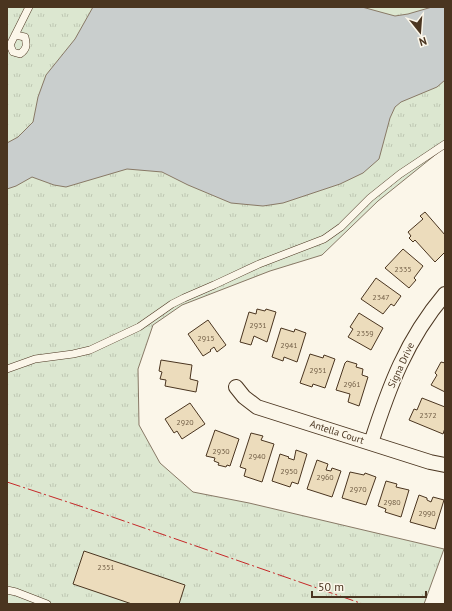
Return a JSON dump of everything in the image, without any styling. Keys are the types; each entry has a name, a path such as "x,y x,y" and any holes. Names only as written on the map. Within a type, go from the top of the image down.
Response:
{"street":[{"name":"Signa Drive","path":"371,443 395,373 413,339 445,294"},
{"name":"Antella Court","path":"236,386 244,397 257,407 430,462 445,465"}],"lane":[{"path":"15,35 29,7"},
{"path":"7,369 35,359 73,354 90,350 140,327 172,304 184,298 259,264 324,239 341,227 370,198 400,174 445,144"},
{"path":"7,590 47,604"}],"green space":[{"path":"7,7 445,7 445,147 378,201 322,255 270,271 182,305 153,325 138,369 139,425 160,463 193,492 249,503 444,549 424,604 7,604"}],"shaded area":[{"path":"93,7 362,7 395,16 432,7 445,7 445,80 437,87 401,102 395,107 390,118 379,159 363,173 340,184 283,203 263,206 231,203 188,185 162,172 127,169 66,187 54,185 32,177 7,189 7,143 18,137 33,122 38,97 46,75 75,39"}],"building":[{"path":"425,212 445,235 445,254 444,253 435,262 415,240 413,242 409,238 411,236 408,232 423,219 420,216"},
{"path":"403,249 423,266 414,278 416,280 409,288 385,268"},
{"path":"376,278 401,296 394,306 391,304 383,314 361,299"},
{"path":"257,309 265,311 266,309 276,312 267,342 254,336 251,345 240,342 249,312 256,314"},
{"path":"359,313 383,328 371,350 348,337 353,329 350,327"},
{"path":"208,320 226,345 217,352 214,347 203,356 188,334"},
{"path":"281,328 294,332 295,329 306,333 297,362 284,357 283,361 272,357"},
{"path":"310,354 323,358 324,355 335,359 325,388 313,384 312,387 300,383"},
{"path":"161,360 192,365 190,379 198,381 196,392 165,386 166,380 160,379 162,372 159,371"},
{"path":"347,361 357,364 356,367 363,369 362,375 368,377 359,406 348,402 350,394 336,390"},
{"path":"441,362 445,363 445,392 431,385 437,375 435,373"},
{"path":"422,398 445,407 445,428 443,434 409,420 414,409 417,410"},
{"path":"190,403 205,424 182,439 177,431 174,433 165,419"},
{"path":"215,430 239,439 230,466 227,465 226,467 218,465 219,463 214,461 215,458 206,456"},
{"path":"251,433 263,436 261,440 274,444 262,482 244,476 246,469 240,467"},
{"path":"296,450 307,454 298,484 292,482 290,487 272,481 280,454 294,460"},
{"path":"317,460 328,464 326,470 331,471 332,468 341,471 332,497 307,489"},
{"path":"350,472 364,475 365,473 376,477 366,505 342,498"},
{"path":"386,481 397,484 396,487 409,490 401,517 385,512 386,509 378,506"},
{"path":"419,495 427,498 427,500 431,502 433,497 444,500 435,529 410,522"},
{"path":"84,551 185,585 179,604 132,604 73,584"}],"power":[{"path":"7,482 363,604"}]}
